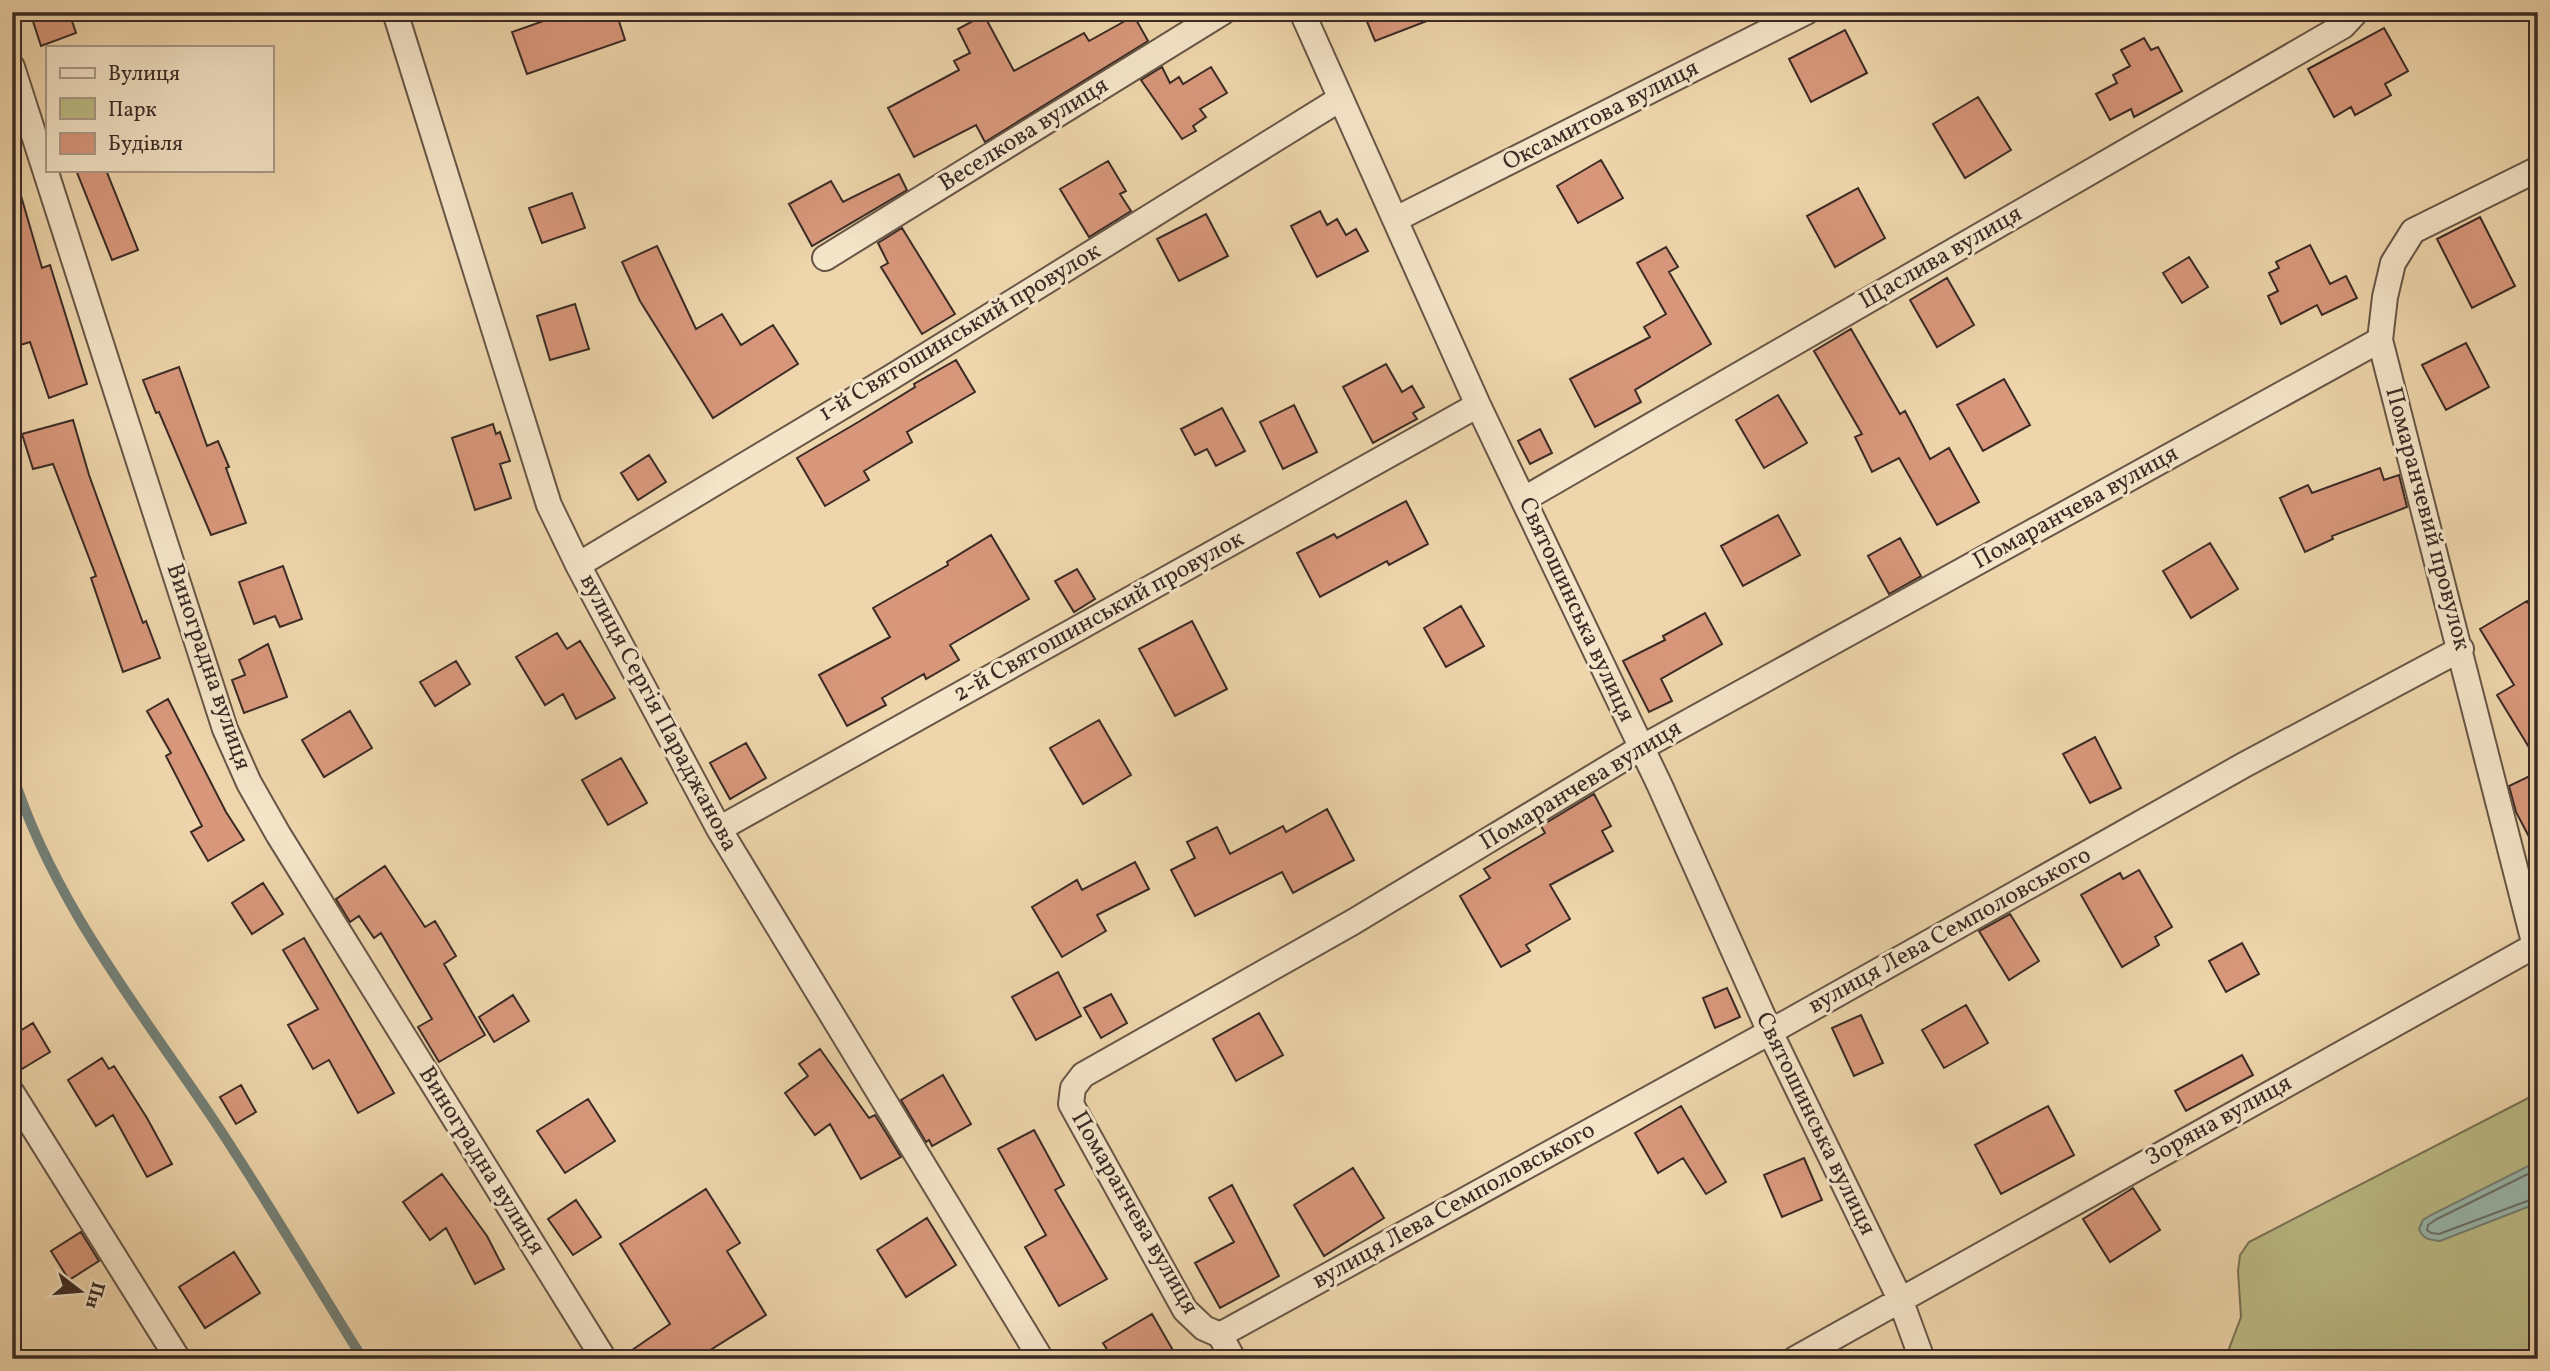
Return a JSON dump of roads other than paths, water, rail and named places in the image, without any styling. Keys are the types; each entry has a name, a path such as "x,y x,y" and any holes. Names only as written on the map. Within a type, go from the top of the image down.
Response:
{"street":[{"name":"вулиця Сергія Параджанова","path":"395,12 549,505 578,565 719,829 1041,1359"},
{"name":"Веселкова вулиця","path":"825,258 1223,12"},
{"name":"Святошинська вулиця","path":"1302,12 1478,405 1641,748 1770,1032 1900,1299 1922,1359"},
{"name":"Оксамитова вулиця","path":"1396,219 1805,12"},
{"name":"Щаслива вулиця","path":"1524,499 2343,26 2356,12"},
{"name":"Виноградна вулиця","path":"12,67 225,729 237,757 278,834 604,1359"},
{"name":"1-й Святошинський провулок","path":"578,565 890,378 1340,99"},
{"name":"Помаранчевий провулок","path":"2536,945 2381,340 2385,297 2393,263 2413,231 2538,169"},
{"name":"Помаранчева вулиця","path":"1233,1359 1220,1335 1195,1321 1185,1310 1071,1104 1073,1088 1083,1075 1353,922 1641,748 2381,340"},
{"name":"2-й Святошинський провулок","path":"719,829 1478,405"},
{"name":"вулиця Лева Семполовського","path":"1220,1335 1770,1032 2244,765 2461,649"},
{"name":"Зоряна вулиця","path":"1900,1299 2536,945"},
{"path":"12,1093 178,1359"},
{"path":"1795,1359 1900,1299"}],"water":[{"path":"2538,1161 2538,1203 2440,1241 2422,1235 2419,1229 2423,1220"}],"waterway":[{"path":"12,772 29,819 73,908 126,993 231,1146 363,1359"}]}
